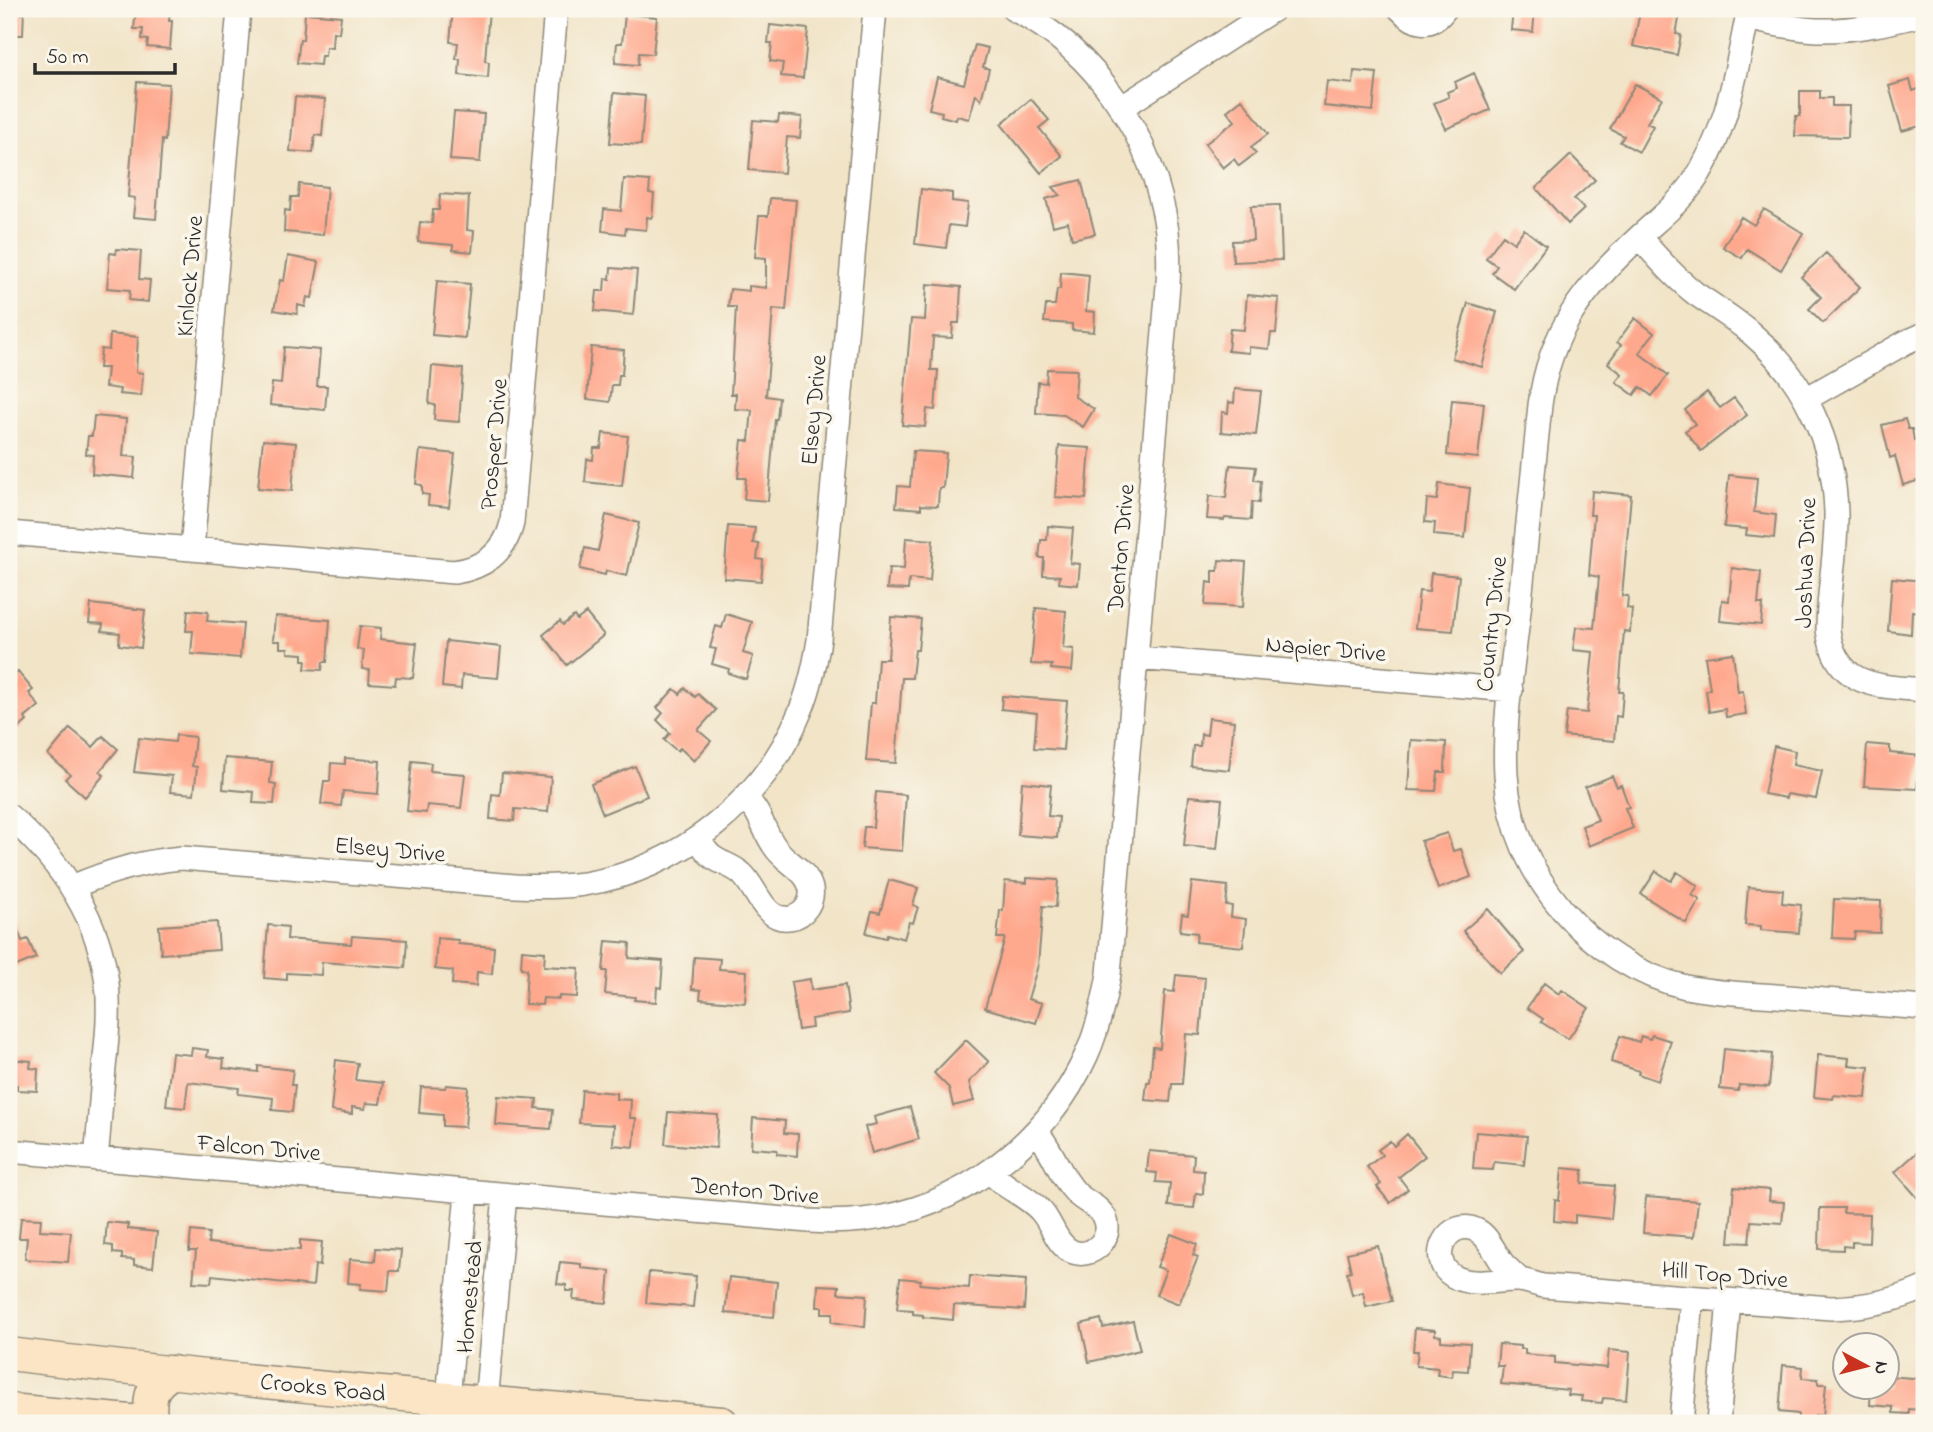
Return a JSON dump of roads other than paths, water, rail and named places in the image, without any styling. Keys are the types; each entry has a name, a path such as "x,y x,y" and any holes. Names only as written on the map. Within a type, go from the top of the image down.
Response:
{"main road":[{"name":"Crooks Road","path":"9,1354 448,1399 485,1413 722,1423"},
{"path":"9,1410 151,1423 151,1394 155,1384 173,1372"}],"street":[{"name":"Kinlock Drive","path":"192,549 239,9"},
{"name":"Prosper Drive","path":"9,533 454,572 475,568 496,554 508,537 512,523 556,9"},
{"name":"Elsey Drive","path":"72,887 134,864 182,859 515,886 564,886 602,880 647,866 697,838 723,819 745,797 781,750 800,713 814,668 819,640 875,9"},
{"name":"Denton Drive","path":"505,1195 809,1221 850,1221 896,1214 920,1207 962,1188 990,1171 1019,1148 1046,1120 1086,1055 1104,1002 1110,963 1169,259 1167,232 1154,177 1138,138 1121,108 1084,61 1045,27 1013,9"},
{"path":"1121,108 1273,9"},
{"path":"1400,9 1410,18 1422,23 1435,20 1445,9"},
{"path":"1748,13 1803,28 1847,29 1924,14"},
{"name":"Country Drive","path":"1748,13 1727,110 1720,133 1704,166 1690,188 1669,211 1598,277 1574,307 1547,368 1540,405 1506,745 1506,777 1512,813 1530,862 1553,900 1579,929 1609,952 1649,974 1685,986 1721,992 1924,1008"},
{"name":"Joshua Drive","path":"1639,237 1677,278 1764,344 1787,368 1806,399 1826,444 1835,497 1835,553 1828,630 1834,654 1851,674 1869,684 1924,690"},
{"path":"1806,399 1924,334"},
{"name":"Napier Drive","path":"1137,657 1511,690"},
{"path":"697,838 713,858 744,876 767,911 790,918 805,910 811,897 809,882 781,856 771,842 759,814 745,797"},
{"path":"9,816 40,845 72,887 91,924 103,962 107,983 108,1023 96,1159"},
{"path":"990,1171 997,1180 1042,1211 1067,1249 1082,1254 1096,1249 1107,1231 1104,1216 1069,1185 1036,1131"},
{"name":"Falcon Drive","path":"9,1151 505,1195"},
{"name":"Homestead","path":"448,1399 467,1192"},
{"name":"Homestead","path":"485,1413 505,1195"},
{"name":"Hill Top Drive","path":"1520,1280 1543,1286 1805,1307 1854,1307 1904,1296 1924,1288"},
{"path":"1681,1423 1692,1297"},
{"path":"1718,1423 1729,1301"}]}
